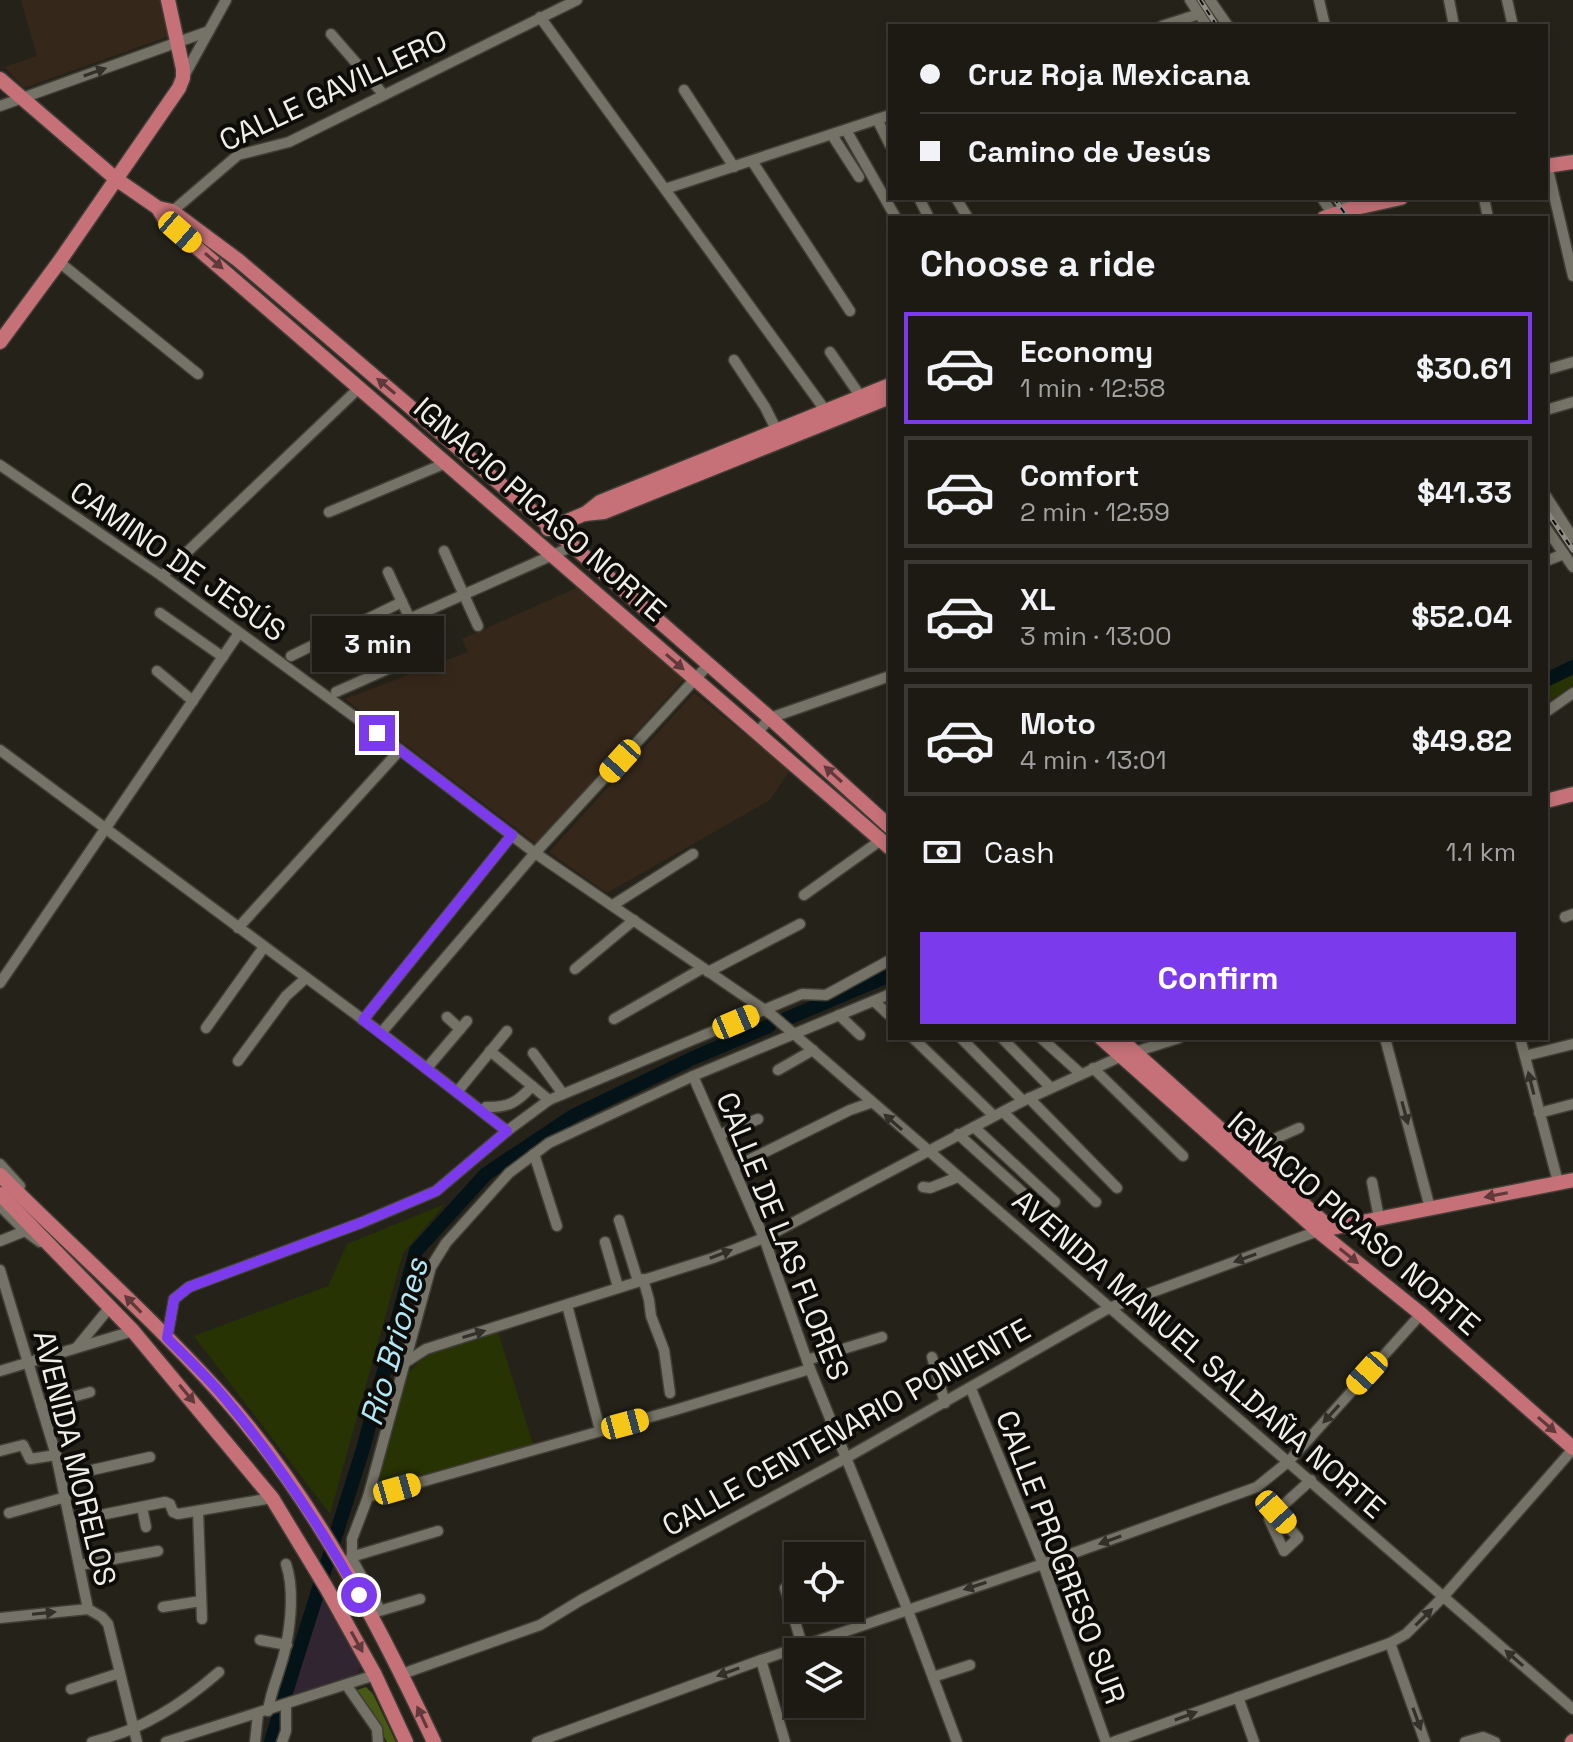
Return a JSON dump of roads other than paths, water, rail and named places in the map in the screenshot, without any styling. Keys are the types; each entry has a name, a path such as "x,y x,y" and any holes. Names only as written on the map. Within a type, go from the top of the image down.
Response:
{"main road":[{"path":"0,342 59,262 183,78 168,0"},
{"name":"IGNACIO PICASO NORTE","path":"0,79 116,179 238,260 552,527 888,825"},
{"path":"1548,164 1573,162"},
{"path":"1332,216 1356,206 1390,200"},
{"name":"IGNACIO PICASO NORTE","path":"165,213 446,463 885,844"},
{"path":"584,514 604,512 829,416 888,386"},
{"path":"531,536 584,514 600,502 777,431 888,398"},
{"path":"1548,800 1573,794"},
{"name":"IGNACIO PICASO NORTE","path":"1104,1040 1128,1054 1245,1152 1324,1229"},
{"name":"IGNACIO PICASO NORTE","path":"1120,1040 1128,1054 1573,1448"},
{"path":"1,1178 167,1338 220,1393 264,1447 325,1536 346,1560 375,1612 434,1742"},
{"path":"1,1178 53,1250 133,1331 272,1498 375,1675 406,1742"},
{"path":"1324,1229 1566,1181"}],"street":[{"path":"183,78 226,0"},
{"name":"CALLE GAVILLERO","path":"165,213 238,155 289,142 577,0"},
{"path":"1190,0 1206,24"},
{"path":"1210,0 1227,24"},
{"path":"1319,0 1325,24"},
{"path":"1449,0 1454,24"},
{"path":"1511,1 1513,24"},
{"path":"1168,24 1199,14"},
{"path":"540,17 829,416"},
{"path":"0,106 209,31"},
{"path":"331,34 384,95"},
{"path":"684,90 734,167"},
{"path":"665,189 888,116"},
{"path":"877,119 888,141"},
{"path":"846,130 895,216"},
{"path":"832,135 859,177"},
{"path":"752,161 850,311"},
{"path":"1548,168 1573,276"},
{"path":"59,262 198,374"},
{"path":"830,352 861,397"},
{"path":"734,360 777,431"},
{"path":"1549,369 1573,362"},
{"path":"162,576 360,387"},
{"path":"1548,409 1573,402"},
{"path":"329,512 446,463"},
{"name":"CAMINO DE JESÚS","path":"0,465 162,576 535,853 795,1033"},
{"path":"1548,499 1573,538"},
{"path":"1548,531 1573,567"},
{"path":"411,618 573,546"},
{"path":"444,551 478,626"},
{"path":"1548,560 1564,554"},
{"path":"336,692 428,656 388,572"},
{"path":"291,656 402,602"},
{"path":"160,613 223,657"},
{"path":"0,983 239,633"},
{"path":"381,1033 535,853 709,664"},
{"path":"157,671 193,701"},
{"path":"757,733 770,718 888,677"},
{"path":"1548,711 1573,693"},
{"path":"0,750 381,1033 507,1131"},
{"path":"238,928 400,750"},
{"path":"363,1020 512,835"},
{"path":"804,895 885,844"},
{"path":"613,905 693,854"},
{"path":"575,969 634,920"},
{"path":"614,1019 800,924"},
{"path":"206,1028 264,947"},
{"path":"167,1338 174,1299 189,1287 363,1222 436,1191 549,1100 802,994 826,995 888,961"},
{"path":"238,1061 286,996 306,978"},
{"path":"346,1560 352,1534 368,1497 431,1267 446,1243 509,1173 549,1143 693,1076 888,995"},
{"path":"874,1001 888,1014"},
{"path":"839,1015 860,1035"},
{"path":"427,1068 464,1025 447,1017"},
{"path":"457,1092 507,1031"},
{"name":"AVENIDA MANUEL SALDAÑA NORTE","path":"795,1033 870,1103 1289,1461 1573,1709"},
{"path":"915,1040 1096,1202"},
{"path":"963,1040 1117,1188"},
{"path":"1004,1040 1051,1088"},
{"path":"1043,1040 1081,1074"},
{"path":"403,1364 426,1349 713,1258 764,1238 1026,1099 1093,1068 1173,1040"},
{"path":"1386,1040 1430,1208"},
{"path":"1521,1040 1539,1113 1566,1181"},
{"path":"1525,1056 1573,1046"},
{"path":"778,1070 813,1050"},
{"path":"490,1051 549,1100"},
{"path":"533,1053 563,1094"},
{"path":"1093,1068 1183,1156"},
{"name":"CALLE DE LAS FLORES","path":"693,1076 764,1238 808,1365 907,1608 957,1742"},
{"path":"482,1111 486,1107 512,1105 532,1086"},
{"path":"735,1167 870,1103"},
{"path":"1539,1113 1573,1104"},
{"path":"719,1135 758,1119"},
{"path":"974,1127 1055,1202"},
{"path":"1245,1152 1299,1128"},
{"path":"958,1134 1022,1192"},
{"path":"534,1154 557,1226"},
{"path":"923,1187 930,1188 958,1177"},
{"path":"1372,1182 1379,1218"},
{"path":"0,1206 25,1231 53,1250"},
{"path":"619,1220 664,1350 670,1393"},
{"name":"CALLE CENTENARIO PONIENTE","path":"402,1674 540,1625 971,1389 1109,1308 1324,1229"},
{"path":"0,1241 25,1231"},
{"path":"605,1242 618,1287"},
{"name":"AVENIDA MORELOS","path":"0,1270 56,1455 88,1609 108,1624 137,1742"},
{"path":"567,1305 600,1430"},
{"path":"78,1346 110,1307"},
{"path":"822,1638 1043,1564 1257,1487 1289,1461 1421,1314"},
{"path":"0,1371 133,1331"},
{"path":"368,1497 600,1430 808,1365 882,1337"},
{"path":"932,1357 945,1403"},
{"name":"CALLE PROGRESO SUR","path":"971,1389 1043,1564 1106,1742"},
{"path":"41,1406 90,1392"},
{"path":"0,1451 23,1445 27,1455 34,1460 56,1455"},
{"path":"1113,1742 1390,1643 1406,1634 1444,1596 1573,1448"},
{"path":"61,1477 150,1457"},
{"path":"1276,1512 1311,1480"},
{"path":"9,1513 66,1497"},
{"path":"71,1521 165,1502 170,1504 175,1514 272,1498"},
{"path":"142,1507 146,1527"},
{"path":"198,1511 202,1619"},
{"path":"346,1560 438,1531"},
{"path":"80,1565 158,1551"},
{"path":"255,1742 287,1645 290,1596 286,1564"},
{"path":"375,1612 420,1599"},
{"path":"163,1607 201,1601"},
{"path":"0,1618 88,1609"},
{"path":"260,1640 287,1645"},
{"path":"1390,1643 1425,1742"},
{"path":"537,1742 784,1652"},
{"path":"761,1660 785,1742"},
{"path":"933,1677 970,1665"},
{"path":"92,1742 134,1730 190,1697 219,1672"},
{"path":"71,1689 120,1673"},
{"path":"166,1742 375,1675"},
{"path":"347,1686 377,1729 378,1742"},
{"path":"1238,1697 1254,1742"},
{"path":"282,1742 286,1731 286,1705"},
{"path":"1465,1742 1488,1737 1495,1742"}],"waterway":[{"name":"Rio Briones","path":"1548,679 1573,667"},
{"name":"Rio Briones","path":"786,1019 888,976"},
{"name":"Rio Briones","path":"284,1699 363,1449 416,1251 486,1174 573,1116 693,1058 769,1026"},
{"name":"Rio Briones","path":"271,1742 278,1718"}],"railway":[{"path":"1200,0 1216,24"},
{"path":"1335,200 1347,216"},
{"path":"1548,513 1573,550"}]}
